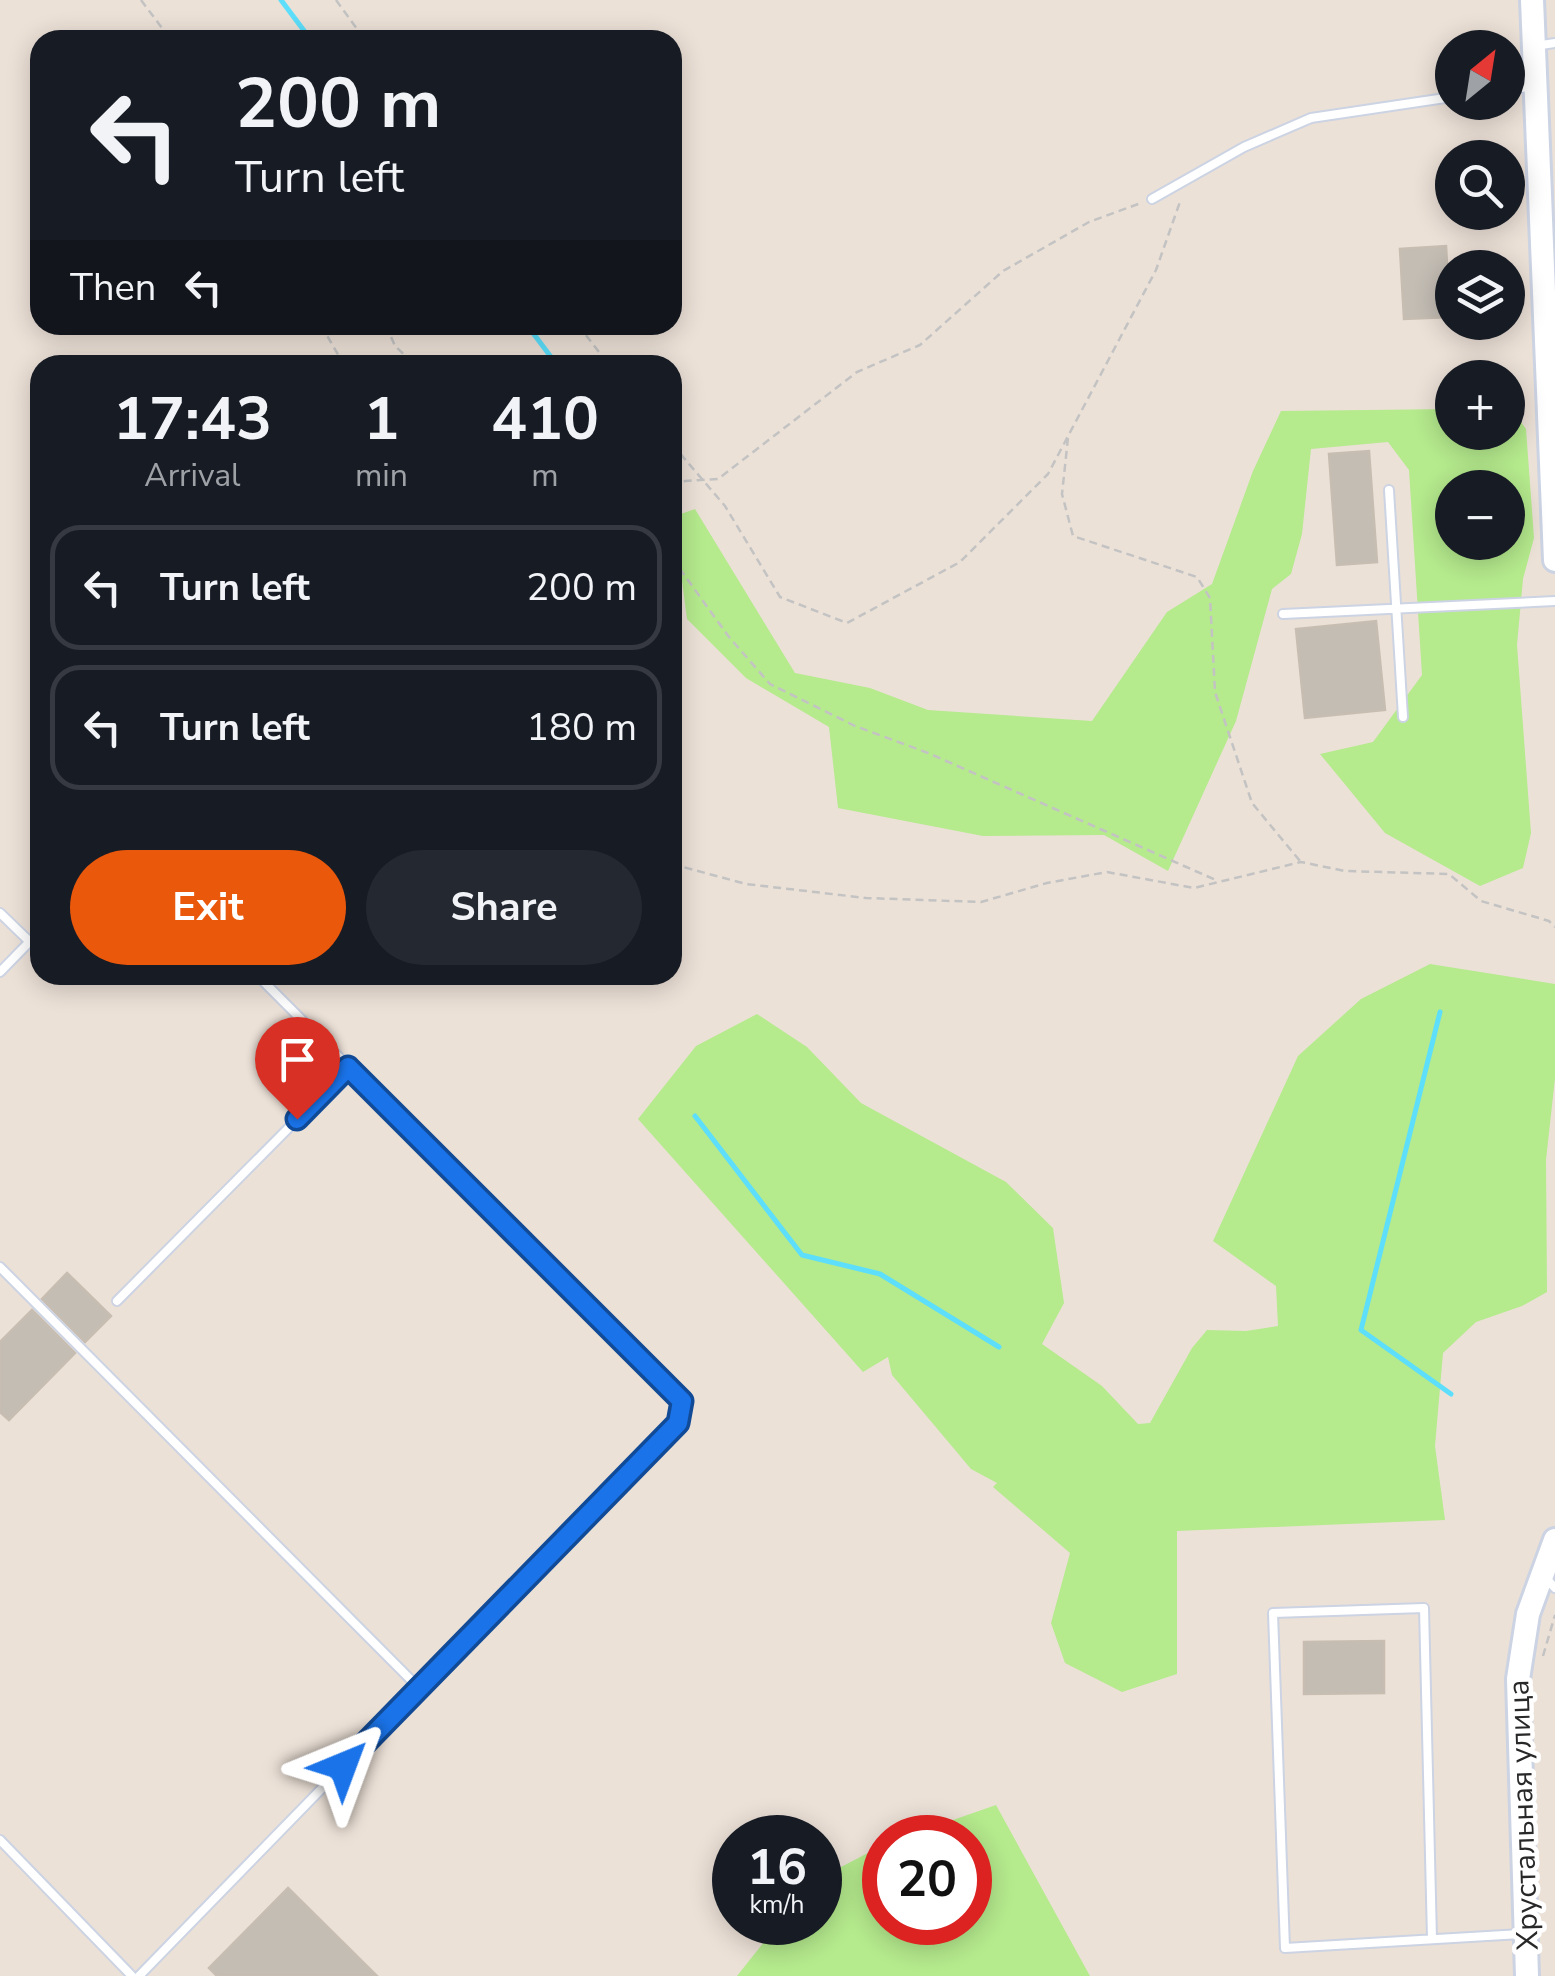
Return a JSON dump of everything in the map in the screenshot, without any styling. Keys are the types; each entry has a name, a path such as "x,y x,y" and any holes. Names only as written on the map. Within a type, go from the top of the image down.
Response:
{"street":[{"path":"1532,0 1545,45 1538,85 1555,560"},
{"name":"Хрустальная улица","path":"1528,1976 1517,1690 1523,1636 1548,1580 1555,1540"}],"lane":[{"path":"1525,87 1538,85"},
{"path":"1152,199 1244,147 1311,118 1435,100"},
{"path":"1390,490 1403,717"},
{"path":"1284,614 1555,600"},
{"path":"0,914 30,942 0,972"},
{"path":"140,1976 678,1423 682,1401 267,985"},
{"path":"117,1301 348,1067"},
{"path":"0,1267 419,1688"},
{"path":"1432,1939 1424,1608 1273,1613 1285,1948 1526,1934"},
{"path":"0,1840 132,1976"}],"path":[{"path":"141,0 164,30"},
{"path":"336,0 358,30"},
{"path":"682,456 725,506 780,597 847,623 960,562 1048,474 1156,270 1188,179"},
{"path":"682,482 718,478 857,372 920,344 1002,270 1090,222 1152,199"},
{"path":"390,335 404,355"},
{"path":"586,335 601,355"},
{"path":"1068,433 1062,494 1073,536 1197,577 1210,598 1215,692 1252,804 1302,862"},
{"path":"682,572 770,684 855,726 928,753 1220,882"},
{"path":"682,867 746,884 866,898 981,902 1107,872 1194,888 1302,862 1344,871 1449,874 1480,901 1549,921 1555,927"},
{"path":"1541,1662 1555,1615"}],"green space":[{"path":"1435,409 1435,450 1525,450 1526,429 1534,538 1523,579 1517,645 1531,833 1523,868 1480,886 1385,833 1320,754 1373,742 1422,675 1409,470 1388,442 1311,449 1302,534 1291,574 1272,589 1236,721 1168,871 1104,835 983,836 838,808 829,727 746,678 687,619 682,581 682,514 695,509 795,673 870,688 928,710 1092,721 1167,612 1212,584 1253,471 1281,411"},
{"path":"1430,964 1555,984 1555,1078 1546,1160 1547,1292 1522,1306 1476,1322 1443,1353 1435,1446 1445,1520 1177,1531 1177,1674 1122,1692 1065,1663 1051,1623 1070,1553 993,1487 997,1483 971,1469 892,1375 888,1357 863,1372 638,1119 696,1046 757,1014 807,1047 861,1103 1006,1182 1053,1228 1064,1303 1042,1344 1102,1386 1138,1424 1150,1423 1192,1348 1207,1330 1246,1331 1278,1326 1276,1286 1213,1241 1298,1056 1361,999"},
{"path":"996,1805 1090,1976 737,1976 762,1945 842,1945 842,1866 862,1856 862,1945 992,1945 992,1815 967,1815"}],"building":[{"path":"1446,246 1446,250 1435,250 1435,318 1404,319 1400,249"},
{"path":"1369,451 1377,562 1337,565 1329,454"},
{"path":"1376,621 1385,710 1305,718 1296,629"},
{"path":"67,1273 111,1316 85,1342 42,1299"},
{"path":"32,1310 75,1353 9,1420 0,1412 0,1342"},
{"path":"1384,1641 1384,1693 1304,1694 1304,1642"},
{"path":"288,1888 377,1976 217,1976 209,1968"}],"waterway":[{"path":"281,0 304,30"},
{"path":"534,335 550,355"},
{"path":"1440,1012 1361,1330 1451,1394"},
{"path":"695,1116 802,1255 880,1274 999,1347"}],"route":[{"path":"297,1119 348,1067 682,1401 678,1423 343,1766"}]}
